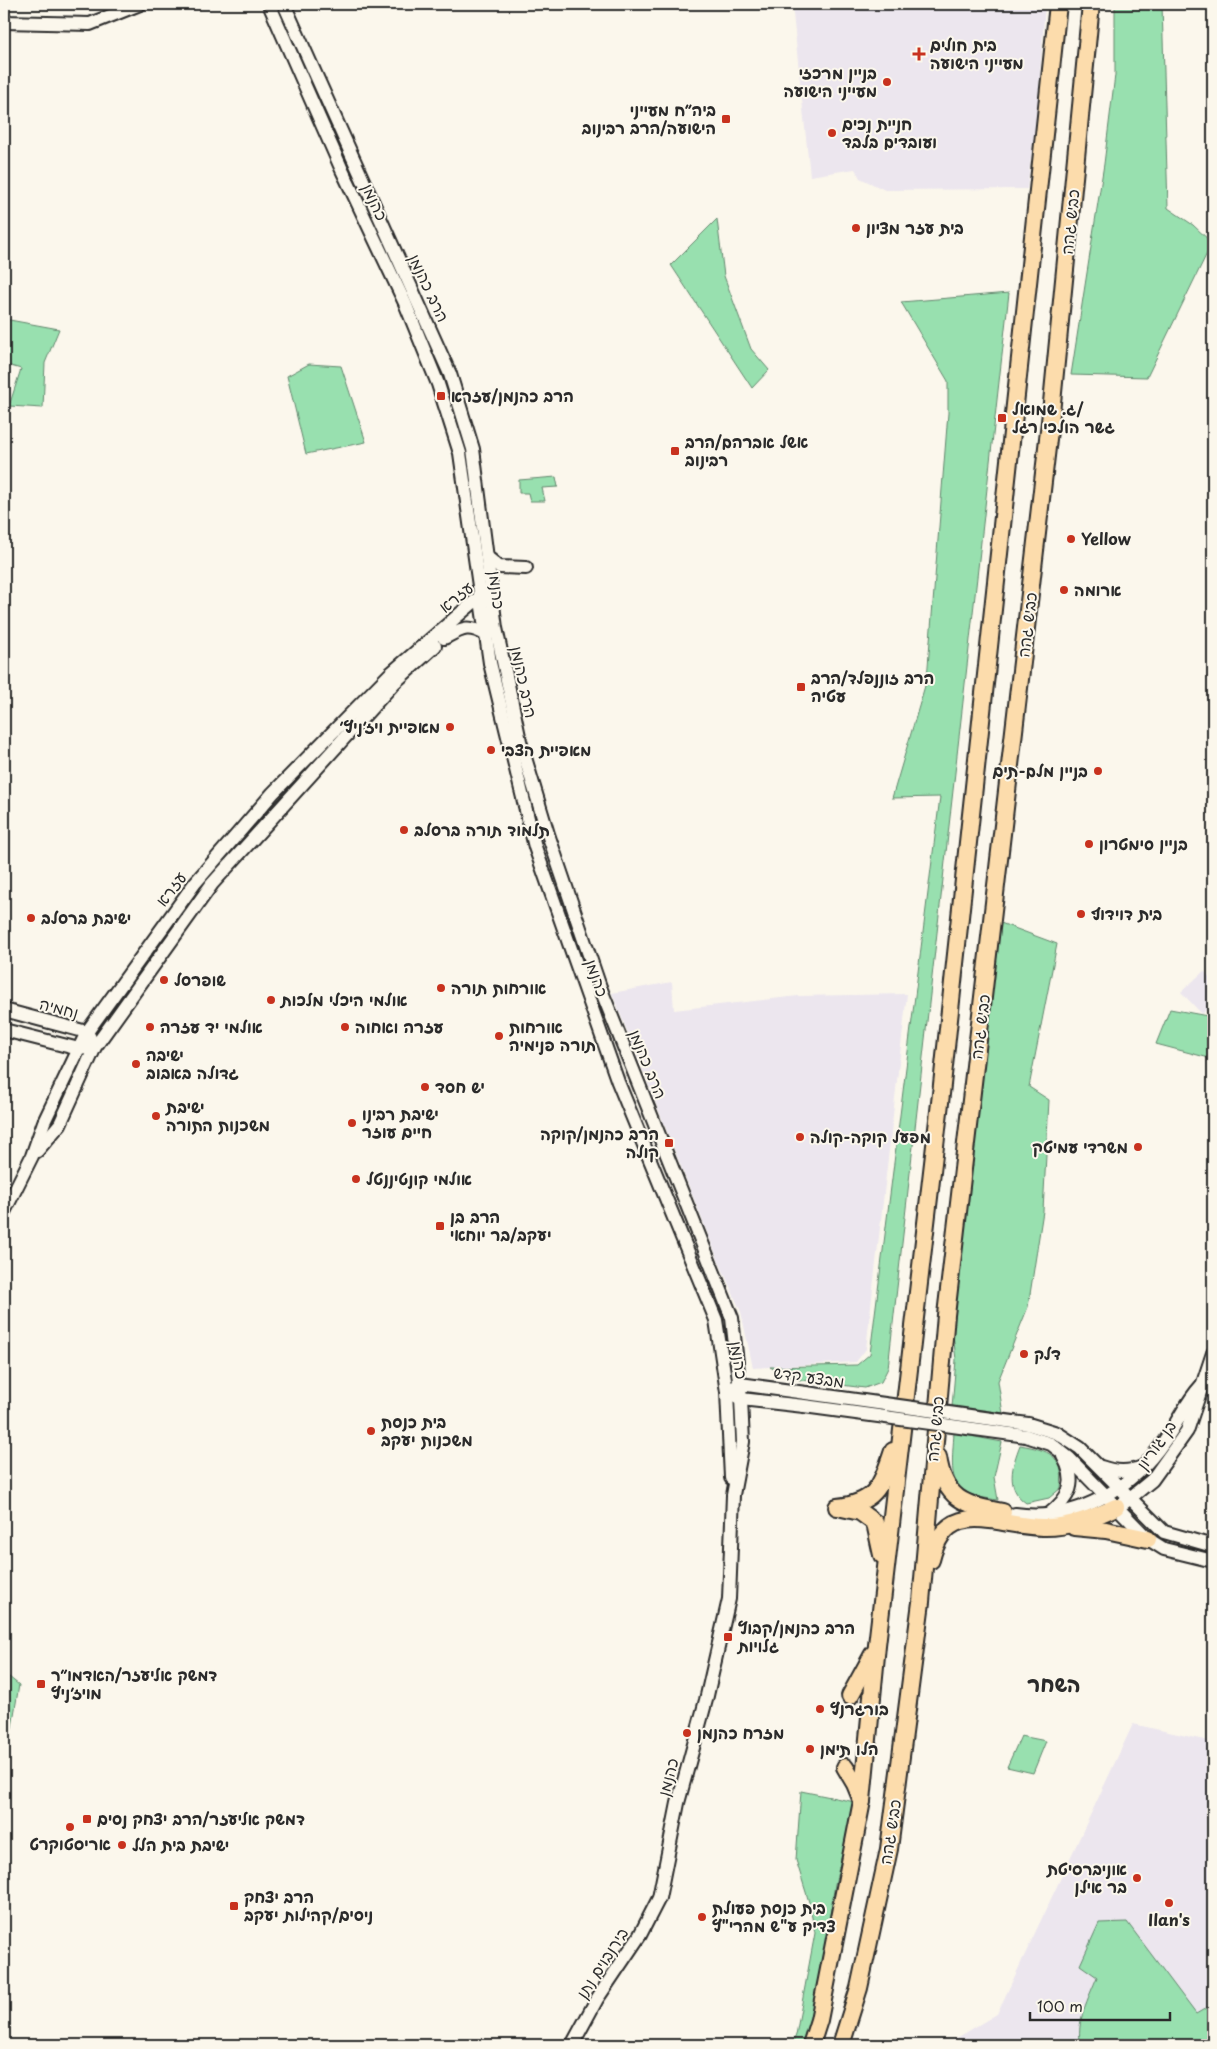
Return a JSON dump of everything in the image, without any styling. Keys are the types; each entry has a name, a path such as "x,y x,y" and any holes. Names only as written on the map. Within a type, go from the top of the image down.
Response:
{"highway":[{"name":"כביש גהה","path":"811,2045 820,2020 862,1801 877,1645 904,1422 1058,4"},
{"name":"כביש גהה","path":"841,2045 859,1988 889,1849 921,1602 947,1307 1052,413 1091,4"},
{"path":"883,1594 882,1560 875,1523 860,1512 837,1507 858,1504 873,1494 884,1477 904,1422"},
{"path":"934,1438 942,1477 953,1496 973,1506 1015,1514"},
{"path":"921,1602 934,1550 945,1528 953,1523 974,1519 1027,1526 1049,1521 1081,1521 1111,1502"},
{"path":"1049,1521 1148,1539"},
{"path":"850,1696 877,1645"},
{"path":"845,1767 856,1784 862,1801"}],"street":[{"path":"4,22 90,24 140,4"},
{"name":"כהנמן","path":"269,4 338,161 405,303 438,384 460,453 486,595 485,634 535,847 618,1082 716,1320 727,1392"},
{"name":"הרב כהנמן","path":"284,4 450,374 473,449 487,557 486,595 496,628 520,741 550,840 600,987 732,1318 741,1399"},
{"path":"487,557 499,567 526,568"},
{"name":"עזרא","path":"32,1156 60,1124 95,1047 212,884 388,689 444,638 486,595"},
{"name":"עזרא","path":"4,1212 32,1156 44,1122 87,1032 195,883 273,793 390,674 486,595"},
{"path":"444,638 468,627 485,634"},
{"name":"נחמיה","path":"4,1010 87,1032 95,1047"},
{"path":"4,1030 79,1049 95,1047"},
{"path":"56,1043 67,1059 69,1069"},
{"name":"בן גוריון","path":"1111,1502 1131,1498 1163,1467 1187,1431 1199,1402 1201,1386 1213,1353"},
{"path":"733,1495 727,1392 740,1384"},
{"name":"מבצע קדש","path":"740,1384 806,1393 1067,1438 1164,1532 1213,1546"},
{"name":"בן גוריון","path":"1111,1502 1119,1487 1148,1463 1165,1440 1190,1398 1201,1386"},
{"name":"מבצע קדש","path":"727,1392 741,1399 1027,1430 1051,1444 1077,1465 1148,1539 1164,1549 1213,1561"},
{"name":"כהנמן","path":"659,1898 678,1803 706,1700 729,1599 733,1495 743,1442 741,1399"},
{"path":"1015,1514 1049,1521 1062,1504 1070,1487 1069,1467 1059,1450"},
{"path":"1098,1466 1118,1471 1127,1471 1140,1468 1148,1463"},
{"path":"1142,1489 1146,1516"},
{"name":"בירנבוים נתן","path":"572,2045 597,1999 640,1935 659,1898"}],"shaded area":[{"name":"בית חולים מעייני הישועה","path":"792,4 1045,4 1038,104 1027,189 885,190 860,178 855,169 810,176"},
{"path":"1204,971 1213,981 1213,1004 1202,1014 1181,992"},
{"path":"672,982 674,1010 798,996 907,994 866,1349 856,1362 753,1368 741,1312 717,1257 612,993"},
{"name":"אוניברסיטת בר אילן","path":"1133,1724 1213,1742 1213,2045 945,2045 997,2014"}],"green space":[{"path":"1115,4 1162,4 1168,208 1193,225 1212,243 1147,377 1071,375 1104,164 1115,75"},
{"path":"717,219 724,276 751,349 769,370 752,388 671,265"},
{"path":"1009,293 888,1368 881,1382 865,1388 794,1379 770,1367 857,1365 870,1354 940,797 892,798 927,679 948,413 948,381 901,302"},
{"path":"4,319 59,329 45,363 43,408 9,406 21,369 4,364"},
{"path":"309,364 341,366 366,442 306,454 287,376"},
{"path":"556,477 558,487 542,488 545,501 530,501 528,493 519,493 519,480"},
{"path":"998,922 1057,944 1029,1087 1049,1100 1043,1211 1028,1307 998,1381 1003,1414 952,1407 956,1360 951,1316"},
{"path":"1170,1009 1213,1017 1213,1059 1156,1044"},
{"path":"954,1433 1002,1442 994,1477 998,1500 969,1493 956,1482 952,1462"},
{"path":"1020,1445 1046,1452 1057,1461 1062,1477 1061,1488 1049,1498 1026,1503 1015,1491 1012,1476"},
{"path":"4,1673 19,1685 4,1775"},
{"path":"1021,1736 1046,1741 1033,1773 1007,1767"},
{"path":"801,1791 855,1802 835,1884 816,2002 803,2045 792,2045 796,2035 815,1933 809,1902 796,1860"},
{"path":"1127,1922 1196,2014 1213,2004 1213,2045 1081,2045 1081,2019 1097,1977 1080,1965 1099,1923"}],"place":[{"name":"בית חולים מעייני הישועה","path":"919,54"},
{"name":"בניין מרכזי מעייני הישועה","path":"887,82"},
{"name":"ביה״ח מעייני הישועה/הרב רבינוב","path":"726,119"},
{"name":"חניית נכים ועובדים בלבד","path":"832,133"},
{"name":"בית עזר מציון","path":"856,228"},
{"name":"הרב כהנמן/עזרא","path":"441,396"},
{"name":"ג. שמואל/ גשר הולכי רגל","path":"1002,418"},
{"name":"אשל אברהם/הרב רבינוב","path":"675,451"},
{"name":"Yellow","path":"1071,539"},
{"name":"ארומה","path":"1064,590"},
{"name":"הרב זוננפלד/הרב עטיה","path":"801,687"},
{"name":"מאפיית ויז׳ניץ׳","path":"450,727"},
{"name":"מאפיית הצבי","path":"491,750"},
{"name":"בניין מלם-תים","path":"1098,771"},
{"name":"תלמוד תורה ברסלב","path":"404,830"},
{"name":"בניין סימטרון","path":"1089,844"},
{"name":"בית דוידוף","path":"1081,914"},
{"name":"ישיבת ברסלב","path":"31,918"},
{"name":"שופרסל","path":"164,980"},
{"name":"אורחות תורה","path":"441,988"},
{"name":"אולמי היכלי מלכות","path":"271,1000"},
{"name":"אולמי יד עזרה","path":"150,1027"},
{"name":"עזרה ואחוה","path":"345,1027"},
{"name":"אורחות תורה פנימיה","path":"499,1036"},
{"name":"ישיבה גדולה באבוב","path":"136,1064"},
{"name":"יש חסד","path":"425,1087"},
{"name":"ישיבת משכנות התורה","path":"156,1116"},
{"name":"ישיבת רבינו חיים עוזר","path":"352,1123"},
{"name":"מפעל קוקה-קולה","path":"800,1137"},
{"name":"הרב כהנמן/קוקה קולה","path":"669,1143"},
{"name":"משרדי עמיטק","path":"1138,1147"},
{"name":"אולמי קונטיננטל","path":"356,1179"},
{"name":"הרב בן יעקב/בר יוחאי","path":"440,1226"},
{"name":"דלק","path":"1024,1354"},
{"name":"בית כנסת משכנות יעקב","path":"371,1431"},
{"name":"הרב כהנמן/קבוץ גלויות","path":"728,1637"},
{"name":"דמשק אליעזר/האדמו״ר מויז׳ניץ","path":"41,1684"},
{"name":"בורגרנץ","path":"820,1709"},
{"name":"מזרח כהנמן","path":"687,1733"},
{"name":"הלו תימן","path":"810,1749"},
{"name":"דמשק אליעזר/הרב יצחק נסים","path":"87,1819"},
{"name":"אריסטוקרט","path":"70,1827"},
{"name":"ישיבת בית הלל","path":"122,1845"},
{"name":"אוניברסיטת בר אילן","path":"1137,1878"},
{"name":"Ilan's","path":"1169,1903"},
{"name":"הרב יצחק ניסים/קהילות יעקב","path":"234,1906"},
{"name":"בית כנסת פעולת צדיק ע\"ש מהרי\"ץ","path":"702,1917"}],"district":[{"name":"השחר","path":"1054,1685"}]}
